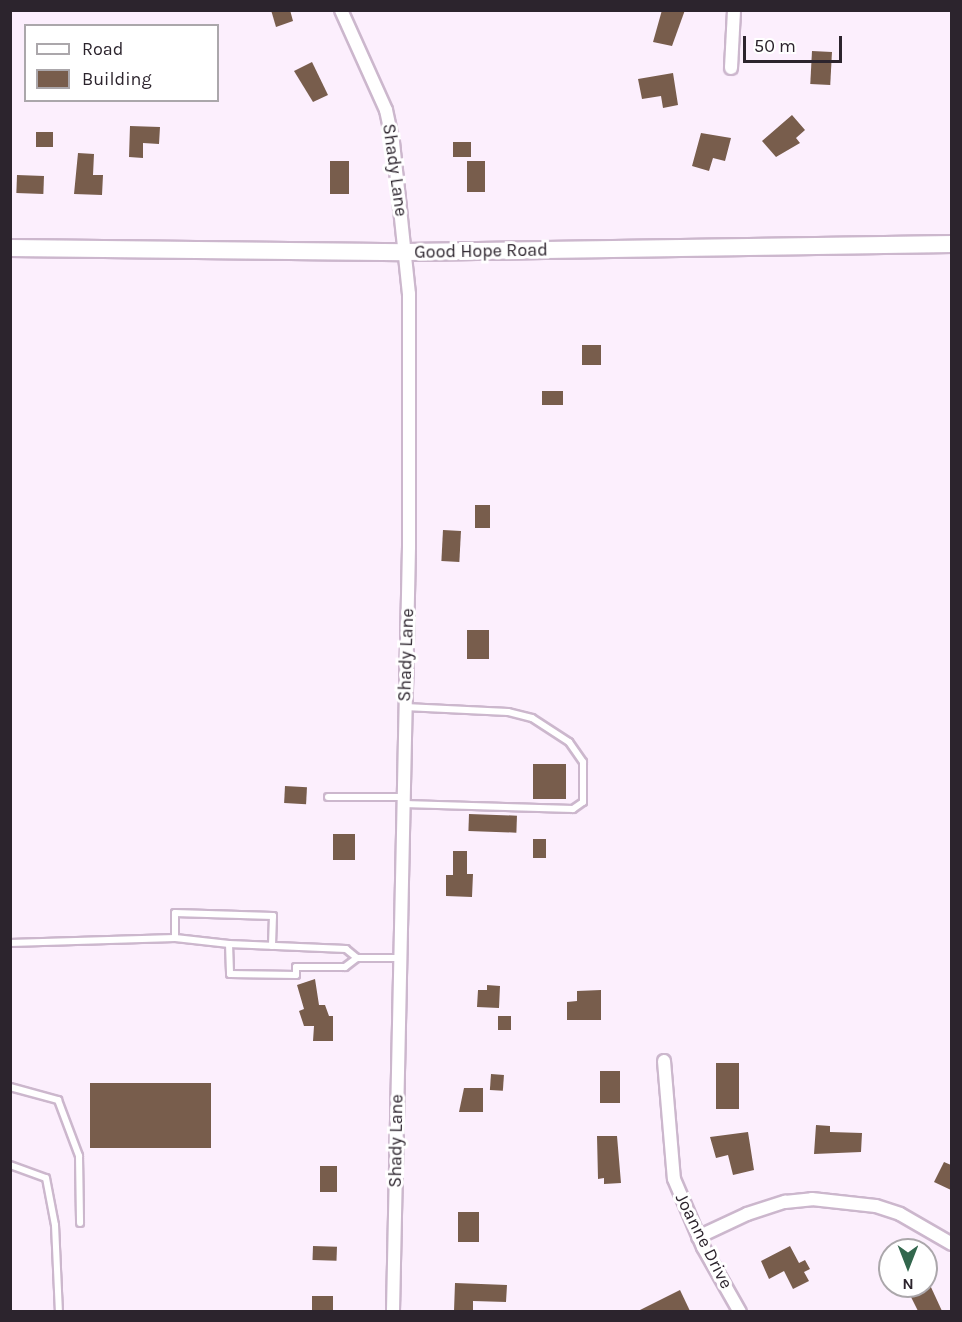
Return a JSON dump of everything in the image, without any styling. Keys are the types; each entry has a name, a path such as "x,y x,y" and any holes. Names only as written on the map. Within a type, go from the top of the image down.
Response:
{"main road":[{"name":"Good Hope Road","path":"10,248 406,252 951,244"}],"street":[{"name":"Shady Lane","path":"340,10 386,110 406,252 412,369 393,1311"},
{"path":"731,68 734,10"},
{"name":"Joanne Drive","path":"664,1061 674,1179 698,1237 740,1311"},
{"path":"698,1237 747,1214 785,1202 812,1200 876,1206 900,1214 951,1244"}],"lane":[{"path":"328,797 573,809 583,802 583,762 569,742 532,718 508,712 405,707"},
{"path":"175,938 176,913 273,916 272,946"},
{"path":"10,943 175,938 229,944 346,949 357,958 400,958"},
{"path":"229,944 230,974 296,975 296,967 345,968 357,958"},
{"path":"10,1087 58,1100 79,1156 80,1223"},
{"path":"10,1165 46,1179 55,1225 59,1311"}],"building":[{"path":"271,10 290,10 293,21 276,27"},
{"path":"662,10 685,10 672,46 653,42"},
{"path":"812,51 832,52 830,85 810,84"},
{"path":"312,62 328,95 313,102 294,71"},
{"path":"673,73 678,105 663,108 661,96 642,99 638,79"},
{"path":"792,115 805,130 796,138 800,143 776,157 762,141"},
{"path":"130,126 160,127 159,144 143,143 143,158 129,157"},
{"path":"36,132 53,132 53,147 36,147"},
{"path":"701,133 731,138 725,161 713,158 709,171 692,166"},
{"path":"453,142 471,142 471,157 453,157"},
{"path":"78,153 94,154 93,175 103,175 102,195 74,194"},
{"path":"330,161 349,161 349,194 330,194"},
{"path":"467,161 485,161 485,192 467,192"},
{"path":"17,175 44,176 43,194 16,193"},
{"path":"582,345 601,345 601,365 582,365"},
{"path":"542,391 563,391 563,405 542,405"},
{"path":"475,505 490,505 490,528 475,528"},
{"path":"443,530 461,531 459,562 441,561"},
{"path":"467,630 489,630 489,659 467,659"},
{"path":"533,764 566,764 566,799 533,799"},
{"path":"285,786 307,787 306,804 284,803"},
{"path":"469,814 517,816 516,833 468,831"},
{"path":"333,834 355,834 355,860 333,860"},
{"path":"533,839 546,839 546,858 533,858"},
{"path":"453,851 467,851 467,874 473,874 472,897 446,896 446,875 453,875"},
{"path":"315,979 319,1005 325,1005 329,1016 333,1016 333,1041 313,1041 314,1026 304,1026 299,1011 304,1009 297,985"},
{"path":"487,985 500,986 499,1008 477,1007 478,990 487,990"},
{"path":"601,990 601,1020 567,1020 567,1002 577,1001 577,991"},
{"path":"498,1016 511,1016 511,1030 498,1030"},
{"path":"716,1063 739,1063 739,1109 716,1109"},
{"path":"600,1071 620,1071 620,1103 600,1103"},
{"path":"491,1074 504,1075 503,1091 490,1090"},
{"path":"90,1083 211,1083 211,1148 90,1148"},
{"path":"464,1088 483,1088 483,1112 459,1112"},
{"path":"816,1125 830,1126 830,1132 862,1133 861,1152 814,1154"},
{"path":"748,1132 754,1170 733,1175 728,1155 716,1158 710,1137"},
{"path":"597,1136 617,1136 621,1183 604,1184 604,1178 598,1179"},
{"path":"944,1162 951,1165 951,1190 934,1182"},
{"path":"320,1166 337,1166 337,1192 320,1192"},
{"path":"458,1212 479,1212 479,1242 458,1242"},
{"path":"313,1246 337,1247 336,1261 313,1260"},
{"path":"790,1246 799,1263 805,1260 810,1269 804,1272 809,1281 793,1289 784,1271 769,1279 761,1261"},
{"path":"455,1283 507,1285 506,1302 473,1301 473,1311 454,1311"},
{"path":"680,1290 690,1311 638,1311"},
{"path":"312,1296 333,1296 333,1311 312,1311"},
{"path":"912,1298 936,1298 942,1311 918,1311"}]}
